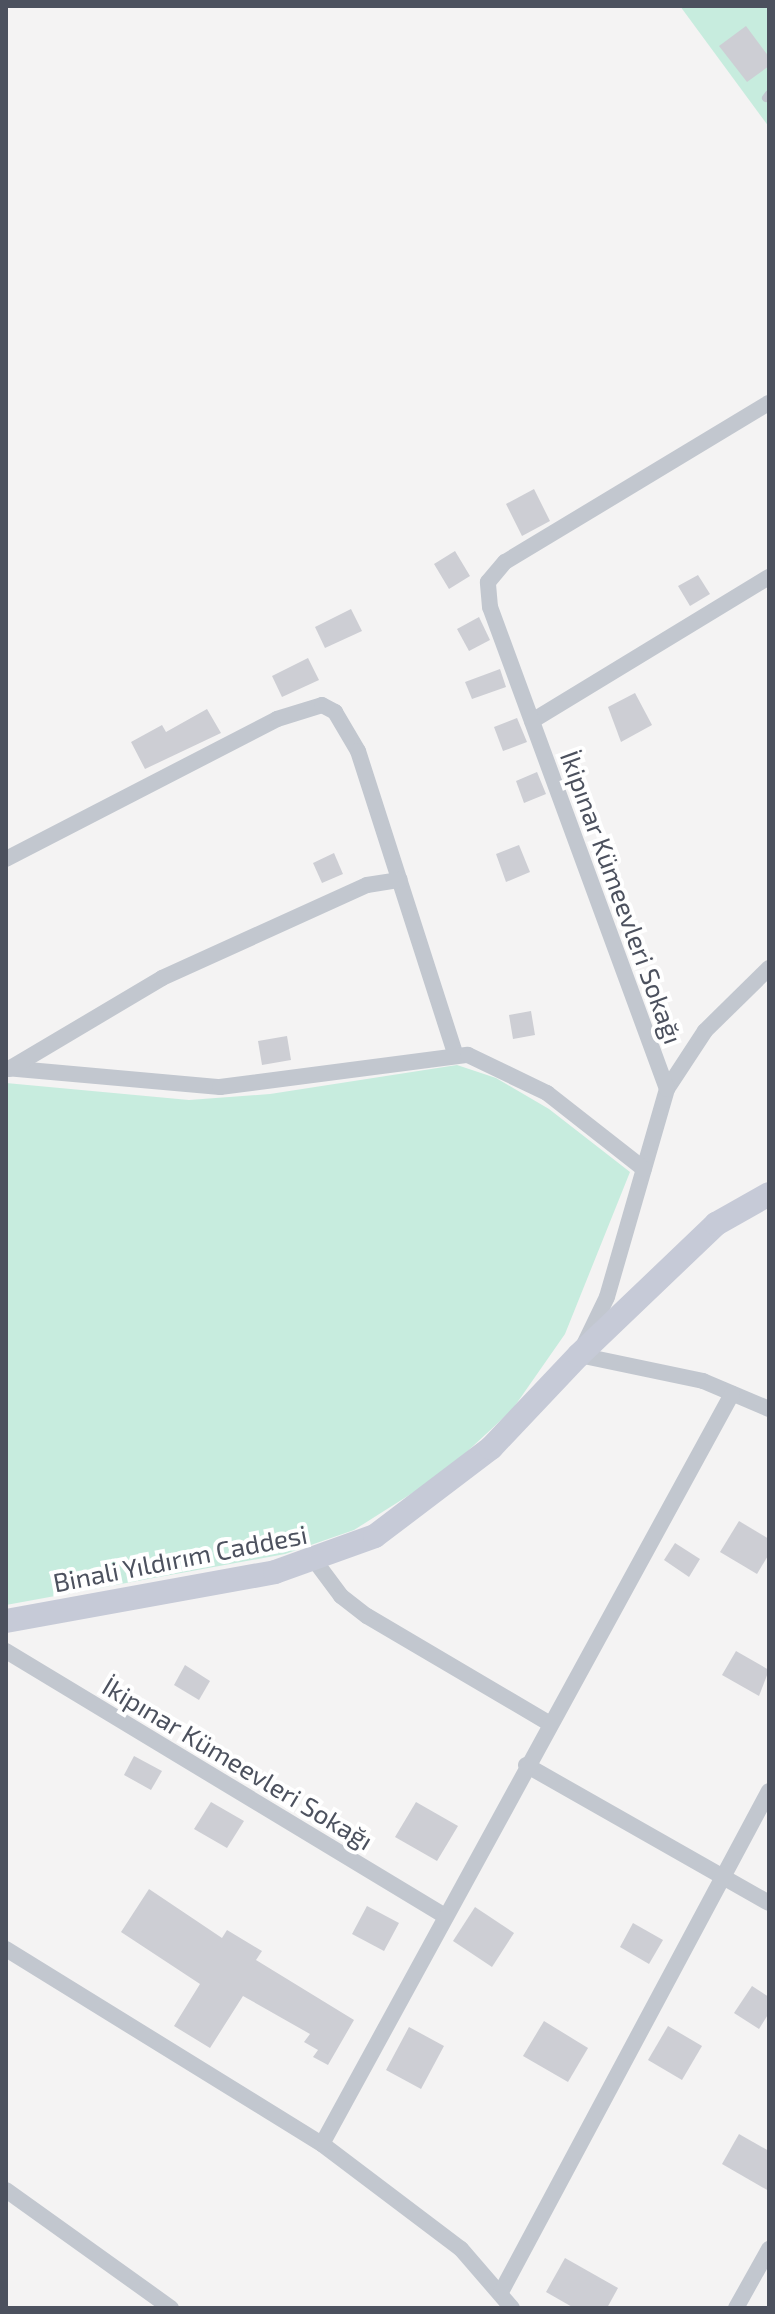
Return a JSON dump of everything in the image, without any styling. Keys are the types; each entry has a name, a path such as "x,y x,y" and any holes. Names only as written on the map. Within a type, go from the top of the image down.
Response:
{"street":[{"name":"İkipınar Kümeevleri Sokağı","path":"667,1089 490,607 488,582 494,570 769,403"},
{"path":"532,721 769,577"},
{"path":"6,859 277,719 322,705 335,712 358,751 455,1054"},
{"path":"8,1068 162,978 367,885 400,880"},
{"name":"İkipınar Kümeevleri Sokağı","path":"579,1355 607,1297 667,1089 705,1031 769,968"},
{"path":"8,1068 220,1087 455,1054 521,1076 644,1169"},
{"name":"Binali Yıldırım Caddesi","path":"6,1621 315,1561 375,1536 452,1482 716,1224 769,1194"},
{"path":"579,1355 703,1381 769,1409"},
{"path":"322,2144 526,1765 732,1394"},
{"path":"315,1561 341,1596 367,1616 549,1723"},
{"name":"İkipınar Kümeevleri Sokağı","path":"6,1651 445,1916"},
{"path":"526,1765 769,1903"},
{"path":"501,2292 769,1791"},
{"path":"6,1949 322,2144 413,2208 461,2249 512,2308"},
{"path":"6,2190 171,2308"},
{"path":"736,2308 769,2249"}],"green space":[{"path":"680,6 769,6 769,127"},
{"path":"457,1065 496,1078 549,1109 630,1172 565,1334 512,1410 444,1473 354,1530 285,1554 6,1605 6,1083 189,1100 270,1094"}],"building":[{"path":"746,26 769,57 769,66 747,82 719,46"},
{"path":"534,489 550,521 522,536 506,504"},
{"path":"455,551 470,576 449,589 434,564"},
{"path":"698,575 710,594 690,606 678,586"},
{"path":"351,609 362,631 325,648 315,627"},
{"path":"479,617 490,640 469,651 457,629"},
{"path":"308,658 319,680 282,697 272,676"},
{"path":"500,669 506,687 472,699 465,682"},
{"path":"635,693 652,725 621,742 608,707"},
{"path":"207,709 221,733 145,769 131,742 162,725 166,732"},
{"path":"517,718 527,742 503,751 494,727"},
{"path":"537,772 546,794 524,803 516,781"},
{"path":"519,845 530,872 506,882 496,854"},
{"path":"334,853 343,874 322,883 313,863"},
{"path":"531,1011 535,1035 513,1039 509,1015"},
{"path":"287,1036 291,1060 262,1065 258,1041"},
{"path":"739,1521 769,1539 769,1554 757,1574 720,1552"},
{"path":"675,1543 700,1559 689,1577 664,1560"},
{"path":"736,1651 769,1670 759,1696 722,1675"},
{"path":"185,1665 210,1681 199,1700 174,1685"},
{"path":"134,1756 162,1771 151,1790 124,1775"},
{"path":"211,1802 244,1821 227,1848 194,1829"},
{"path":"416,1802 458,1826 437,1861 395,1837"},
{"path":"149,1889 222,1938 227,1930 262,1951 256,1960 354,2020 328,2065 313,2057 318,2050 304,2042 310,2034 243,1996 210,2048 174,2026 200,1984 121,1932"},
{"path":"367,1906 399,1923 384,1951 352,1934"},
{"path":"475,1907 514,1933 492,1967 453,1941"},
{"path":"633,1923 663,1940 649,1964 620,1947"},
{"path":"752,1986 769,1997 769,2013 759,2029 734,2013"},
{"path":"544,2021 588,2048 568,2082 523,2056"},
{"path":"668,2026 702,2046 682,2080 648,2060"},
{"path":"409,2027 444,2046 421,2089 386,2070"},
{"path":"739,2134 769,2151 769,2191 722,2164"},
{"path":"565,2258 618,2288 607,2308 574,2308 546,2292"}]}
